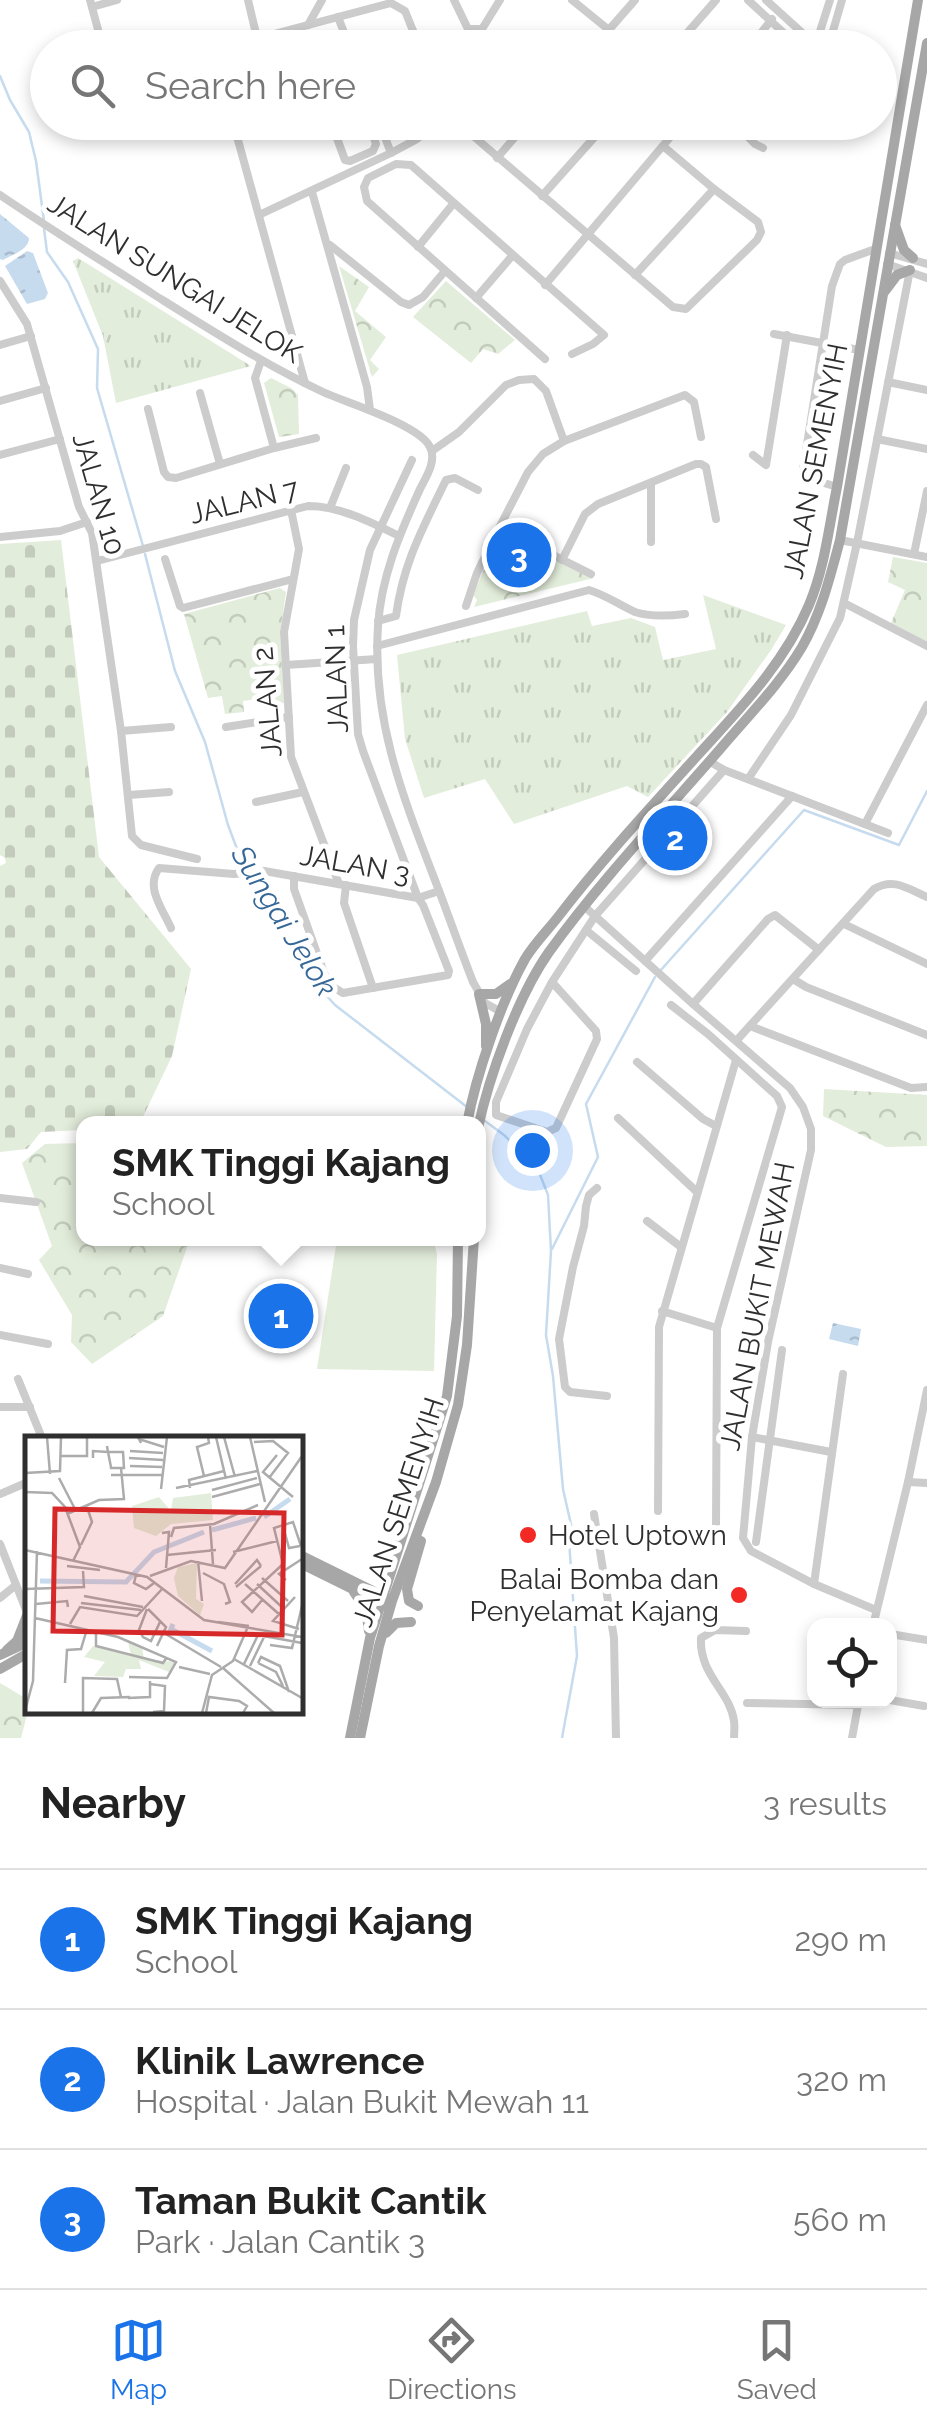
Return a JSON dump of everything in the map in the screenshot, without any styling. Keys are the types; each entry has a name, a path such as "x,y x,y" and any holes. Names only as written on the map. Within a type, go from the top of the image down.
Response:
{"main road":[{"path":"897,131 918,0"},
{"name":"JALAN SEMENYIH","path":"469,1116 501,1012 528,955 604,860 752,696 782,656 810,603 822,565 862,330 894,224 927,43"},
{"path":"884,256 881,249 896,140"},
{"path":"881,302 891,280 911,264 894,224"},
{"name":"JALAN SEMENYIH","path":"480,1116 508,1035 548,953 590,911 642,835 779,681 802,647 826,594 840,540 881,302 884,256"},
{"path":"590,911 584,895 604,860"},
{"path":"558,916 574,907 590,911"},
{"path":"485,1058 486,1024 479,994 496,994 518,975"},
{"path":"489,1087 489,1074 504,1026 501,1012 510,1012 535,976"},
{"name":"JALAN SEMENYIH","path":"350,1738 393,1566 446,1396 457,1316 458,1246"},
{"name":"JALAN SEMENYIH","path":"386,1602 436,1482 462,1388 471,1246"},
{"path":"418,1606 409,1601 407,1589 436,1482"},
{"path":"302,1555 355,1587 374,1642 396,1623 411,1622"},
{"path":"355,1587 376,1584 393,1566"},
{"path":"302,1567 386,1602"},
{"path":"3,1652 17,1640 25,1618"},
{"name":"JALAN SEMENYIH","path":"360,1738 374,1642"},
{"path":"0,1669 25,1655"}],"street":[{"path":"98,30 91,4 117,0"},
{"path":"248,0 255,30"},
{"path":"308,25 322,0"},
{"path":"454,0 468,29 474,30 482,29 500,0"},
{"path":"572,0 611,27"},
{"path":"608,30 635,0"},
{"path":"690,30 716,0"},
{"path":"748,0 781,30"},
{"path":"766,0 799,30"},
{"path":"822,30 830,0"},
{"path":"833,30 842,0"},
{"path":"288,30 391,3 405,12 412,30"},
{"path":"764,30 778,12"},
{"path":"338,16 343,30"},
{"path":"238,140 305,384"},
{"path":"338,140 345,160 350,161 373,151 375,140"},
{"path":"386,140 391,153"},
{"path":"259,215 415,140"},
{"path":"477,140 673,308 686,309 758,240 761,232 758,222 663,146"},
{"path":"497,158 512,140"},
{"path":"542,196 592,140"},
{"path":"545,285 668,140"},
{"path":"751,140 763,148"},
{"path":"545,359 366,202 368,178 396,164 411,165 604,335 572,354"},
{"path":"634,275 714,189"},
{"path":"312,192 367,387 370,410"},
{"name":"JALAN SUNGAI JELOK","path":"0,195 262,361 415,432 432,452"},
{"path":"418,247 453,204"},
{"path":"328,243 409,306 424,298 445,271"},
{"path":"476,298 512,256"},
{"path":"837,486 802,476 832,286 840,264 845,260 884,256 927,264"},
{"path":"911,264 927,278"},
{"path":"748,779 792,715 840,618 911,264"},
{"name":"JALAN 10","path":"1,282 27,324 97,561 132,836 140,844 197,859"},
{"path":"774,334 859,350"},
{"path":"753,456 766,465 786,335"},
{"path":"0,345 31,336"},
{"path":"262,361 255,378 274,448"},
{"path":"501,1012 479,994 401,793 379,698 378,621 386,576 399,536 430,468 432,452 459,432 506,385 519,380 534,379 546,391 564,441"},
{"path":"888,382 927,390"},
{"path":"0,401 46,388"},
{"path":"200,393 220,464"},
{"path":"466,606 499,528 528,472 543,454 564,441 685,395 694,402 701,436"},
{"path":"148,408 168,477 176,478 316,438"},
{"path":"0,455 60,439"},
{"path":"877,439 927,449"},
{"name":"JALAN 1","path":"374,988 448,975 358,734 354,620 370,550 412,460"},
{"path":"562,560 585,514 598,504 701,464 706,468 716,519"},
{"path":"330,508 346,468"},
{"path":"378,621 396,616 409,556 446,480 455,478 478,490"},
{"path":"651,483 652,542"},
{"path":"914,554 927,491"},
{"name":"JALAN 7","path":"97,561 308,506 330,508 399,536"},
{"name":"JALAN 2","path":"291,510 299,548 284,632 291,757 342,885 344,903 374,988"},
{"path":"0,537 60,532 87,522"},
{"path":"499,528 591,574"},
{"path":"840,540 927,557"},
{"path":"165,559 183,608 293,579"},
{"path":"377,646 589,590 638,613 685,614"},
{"path":"844,603 927,646"},
{"path":"286,665 377,658"},
{"path":"865,824 927,705"},
{"path":"226,728 288,717"},
{"path":"121,731 172,727"},
{"path":"709,761 888,833"},
{"path":"552,982 596,1031 596,1039 556,1128 547,1132 496,1115 496,1102 527,1029 552,982 586,930 590,911 724,770"},
{"path":"129,795 169,792"},
{"path":"256,802 304,792"},
{"path":"648,964 792,796"},
{"name":"JALAN 3","path":"171,928 152,884 159,868 234,874 264,870 418,898 439,891"},
{"path":"294,876 294,890 328,984 343,993 374,988"},
{"path":"737,1040 874,889 894,882 927,897"},
{"name":"JALAN BUKIT MEWAH","path":"590,911 790,1088 804,1107 811,1129 811,1150 768,1342 742,1530 746,1546 814,1584 876,1610"},
{"path":"692,1004 775,915 819,950"},
{"path":"844,924 927,964"},
{"path":"586,930 636,971"},
{"path":"793,979 927,1035"},
{"path":"671,1004 777,1096 782,1107 718,1328 716,1529"},
{"path":"708,1034 716,1024"},
{"path":"750,1026 911,1088 925,1088"},
{"path":"658,1511 658,1336 662,1311 736,1060"},
{"path":"638,1062 716,1126"},
{"path":"618,1118 697,1192"},
{"path":"598,1188 586,1206 559,1340 565,1387 570,1392 607,1396"},
{"path":"0,1198 36,1202"},
{"path":"648,1221 681,1247"},
{"path":"0,1268 28,1274"},
{"path":"662,1311 718,1328"},
{"path":"0,1334 48,1344"},
{"path":"756,1542 782,1350"},
{"path":"814,1584 843,1374"},
{"path":"18,1379 41,1436"},
{"path":"874,1618 927,1390"},
{"path":"0,1407 30,1407"},
{"path":"752,1437 831,1452"},
{"path":"908,1482 927,1483"},
{"path":"0,1494 25,1483"},
{"path":"594,1514 614,1638 616,1738"},
{"path":"0,1544 25,1608"},
{"path":"0,1598 16,1585"},
{"path":"734,1738 734,1719 710,1676 700,1649 701,1638 715,1630 746,1631"},
{"path":"897,1635 927,1640"},
{"path":"897,1701 924,1706"},
{"path":"748,1703 807,1703"},
{"path":"852,1738 857,1708"}],"green space":[{"path":"78,258 251,366 116,403 103,336 73,261"},
{"path":"339,266 369,287 355,311 386,337 370,360 379,369 372,377"},
{"path":"446,281 515,340 498,354 483,349 471,363 413,317"},
{"path":"271,378 298,395 299,434 279,437 264,383"},
{"path":"500,532 594,578 474,607 477,600 473,595"},
{"path":"61,540 99,857 191,969 172,1056 143,1116 76,1116 76,1130 41,1132 27,1149 0,1152 0,866 6,863 0,855 0,544"},
{"path":"893,557 927,563 927,642 891,623 905,590 888,582"},
{"path":"280,588 286,592 280,633 284,703 267,705 266,698 243,701 244,712 225,714 222,696 208,698 184,614"},
{"path":"703,595 786,625 727,712 648,797 627,786 514,824 485,779 424,798 405,739 397,655 587,611 592,626 631,618 655,627 663,660 716,649"},
{"path":"824,1089 927,1095 927,1146 886,1147 823,1116"},
{"path":"76,1143 76,1246 188,1246 163,1316 92,1364 71,1342 72,1315 39,1260 52,1246 22,1163 45,1144"},
{"path":"336,1246 435,1246 434,1371 317,1369"},
{"path":"0,1683 25,1698 27,1713 21,1738 0,1738"}],"water":[{"path":"0,214 29,238 23,249 3,260 0,259"},
{"path":"27,251 33,253 48,293 45,299 27,304 5,266"},
{"path":"833,1323 861,1329 858,1346 829,1339"}],"waterway":[{"name":"Sungai Jelok","path":"0,76 30,136"},
{"name":"Sungai Jelok","path":"31,140 44,221"},
{"name":"Sungai Jelok","path":"44,229 47,252 68,282 98,349 97,388 143,546"},
{"name":"Sungai Jelok","path":"145,554 175,671 205,742 245,870"},
{"path":"660,971 804,810 899,845 927,791"},
{"name":"Sungai Jelok","path":"249,876 315,983 335,1005 467,1107"},
{"path":"552,1249 598,1157 586,1104 655,977"},
{"name":"Sungai Jelok","path":"486,1122 537,1167 548,1195 551,1251 546,1335 563,1489 572,1529 569,1540 577,1656 562,1738"}],"place":[{"name":"Taman Bukit Cantik","path":"519,555"},
{"name":"Klinik Lawrence","path":"675,838"},
{"name":"SMK Tinggi Kajang","path":"281,1316"},
{"name":"Hotel Uptown","path":"528,1535"},
{"name":"Balai Bomba dan Penyelamat Kajang","path":"739,1595"}]}
